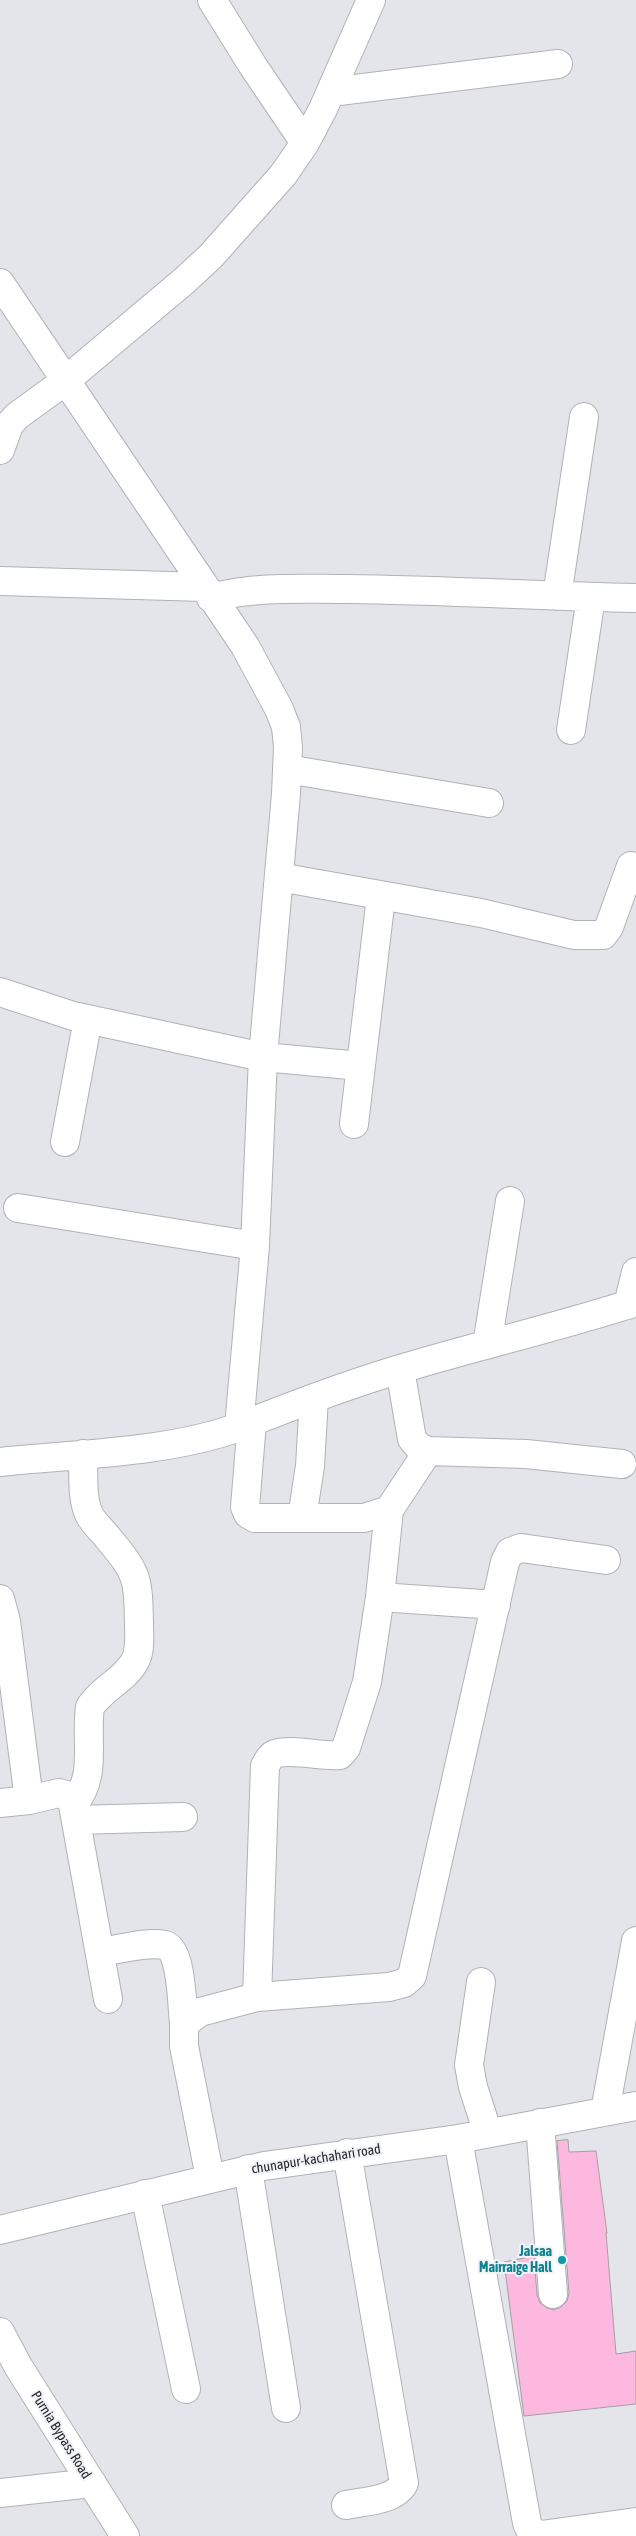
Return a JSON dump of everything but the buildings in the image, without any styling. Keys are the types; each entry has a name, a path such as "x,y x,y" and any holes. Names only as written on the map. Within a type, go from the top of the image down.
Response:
{"street":[{"path":"212,0 253,66 305,143"},
{"path":"0,450 9,425 18,416 65,381 184,281 211,256 283,174 305,143 331,92 371,0"},
{"path":"331,92 558,64"},
{"path":"0,283 207,593 245,646 279,709 286,727 288,769 263,1056 245,1425 245,1507 248,1514 255,1518 364,1518 389,1510"},
{"path":"557,596 584,417"},
{"path":"0,581 207,593 258,589 407,590 636,598"},
{"path":"571,730 590,597"},
{"path":"288,769 489,803"},
{"path":"279,877 381,897 481,913 574,935 602,935 609,927 631,866"},
{"path":"354,1124 381,897"},
{"path":"1,995 88,1019 263,1056 360,1066"},
{"path":"65,1142 88,1019"},
{"path":"487,1345 510,1201"},
{"path":"18,1208 255,1246"},
{"path":"0,1462 169,1445 211,1438 314,1398 400,1370 576,1322 632,1304 636,1272"},
{"path":"400,1370 412,1439 428,1451 526,1454 622,1464"},
{"path":"302,1518 310,1466 314,1398"},
{"path":"257,1997 265,1766 269,1758 277,1753 328,1757 340,1755 346,1748 367,1682 380,1597 389,1510 428,1451"},
{"path":"74,1812 88,1780 90,1707 96,1697 128,1671 136,1660 140,1645 136,1575 128,1561 90,1515 85,1498 83,1454"},
{"path":"184,2024 200,2012 257,1997 390,1987 404,1983 412,1976 505,1562 510,1552 515,1549 606,1560"},
{"path":"380,1597 496,1604"},
{"path":"0,1599 6,1621 29,1800"},
{"path":"0,1803 29,1800 59,1793 69,1796 74,1812 108,2000"},
{"path":"74,1812 183,1817"},
{"path":"605,2112 636,1941"},
{"path":"100,1952 152,1945 166,1946 173,1950 178,1961 184,2024 184,2046 210,2178"},
{"path":"481,1982 469,2065 472,2087 488,2133"},
{"name":"chunapur-kachahari road","path":"0,2230 248,2169 347,2153 458,2139 636,2106"},
{"path":"540,2123 553,2294"},
{"path":"458,2139 527,2523 531,2532 541,2535 636,2522"},
{"path":"346,2505 380,2499 400,2489 404,2483 347,2153"},
{"path":"248,2169 286,2408"},
{"path":"145,2194 186,2389"},
{"name":"Purnia Bypass Road","path":"0,2332 18,2366 125,2536"},
{"path":"0,2493 92,2483"}],"place":[{"name":"Jalsaa Mairraige Hall","path":"562,2260"}]}
